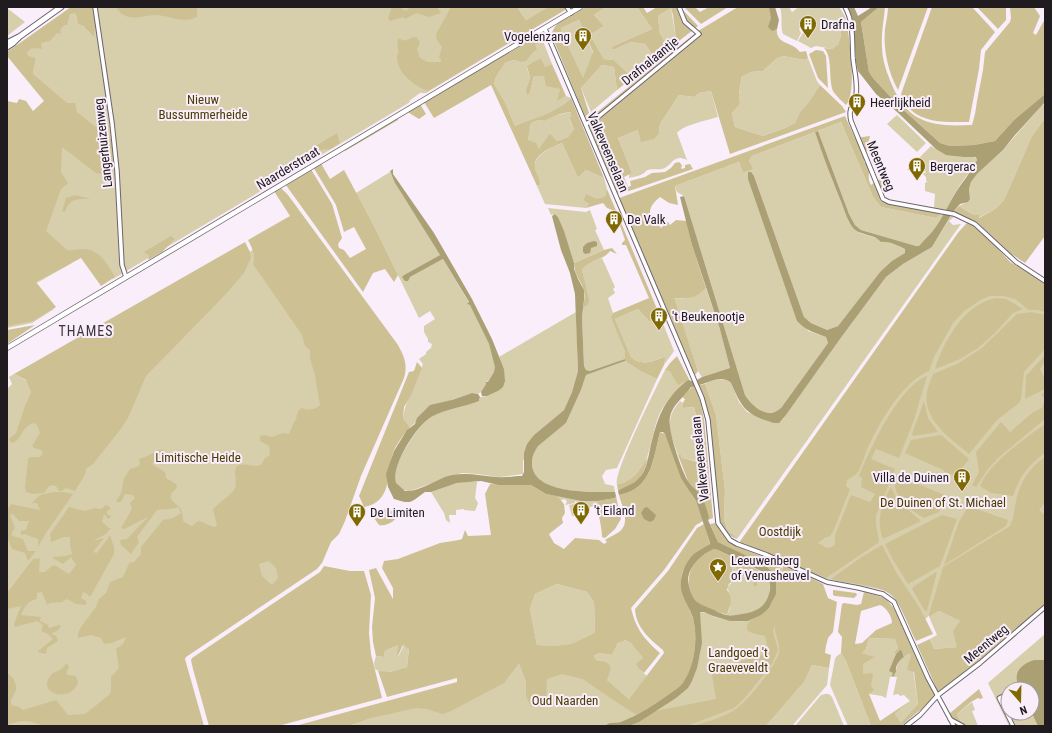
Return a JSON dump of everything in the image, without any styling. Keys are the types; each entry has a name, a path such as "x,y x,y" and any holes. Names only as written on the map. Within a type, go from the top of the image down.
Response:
{"main road":[{"path":"7,47 60,7"},
{"path":"7,43 19,37"}],"street":[{"name":"Langerhuizenweg","path":"95,7 112,123 117,171 122,265 126,277"},
{"path":"567,7 571,13"},
{"name":"Naarderstraat","path":"7,348 580,7"},
{"name":"Drafnalaantje","path":"586,124 598,117 699,34 685,22 679,7"},
{"name":"Meentweg","path":"845,7 853,38 853,58 856,80 856,95 849,113 880,195 888,202 954,214 975,224 1016,262 1045,281"},
{"name":"Valkeveenselaan","path":"545,29 699,390 708,420 717,521 725,535 737,544 767,555 827,582 883,594 894,602 928,678 954,726"},
{"name":"Meentweg","path":"906,726 920,715 938,695 980,663 1045,607"},
{"path":"950,719 963,726"}],"green space":[{"name":"Nieuw Bussummerheide","path":"71,7 516,7 527,32 426,93 420,93 409,101 410,102 397,110 113,279 107,266 101,258 66,253 72,263 35,284 54,309 32,323 7,328 7,103 112,168 7,53"},
{"path":"71,7 94,7 96,18 94,37 84,26 78,24 75,13 70,14 67,25 64,25 60,30 60,34 57,33 50,41 41,43 42,49 31,49 27,54 28,56 35,58 33,74 67,103 75,103 77,112 112,140 114,169 101,174 96,173 62,147 61,172 68,183 61,189 46,231 67,250 83,249 98,254 106,262 115,277 101,286 81,258 36,282 56,307 33,321 7,326 7,101 17,103 19,99 26,101 33,111 44,101 7,56 7,52"},
{"path":"116,7 197,7 197,17 182,20 157,15 129,17 120,12"},
{"path":"392,7 402,7 402,9 406,11 410,7 437,7 441,13 429,17 416,13 405,19 403,17 390,21 388,18"},
{"path":"451,7 517,7 526,20 548,7 565,7 565,10 428,91 412,83 403,74 398,63 397,44 399,38 406,40 416,37 420,42 417,50 420,58 428,62 441,62 439,57 442,47 437,40 436,34"},
{"path":"517,7 548,7 526,20"},
{"path":"586,7 606,7 594,15 604,26 590,35 604,59 614,60 629,75 654,57 645,44 631,42 613,50 611,47 652,29 637,7 643,7 647,13 657,7 680,7 698,26 617,90 614,67 602,65 581,88 589,113 585,117 552,36 555,26 559,22","holes":["671,8 676,39 668,46 660,34 658,16","579,20 593,52 583,78 561,28"]},
{"path":"606,7 637,7 652,29 611,47 613,50 631,42 645,44 654,57 629,76 614,60 604,59 590,35 604,26 594,15"},
{"path":"684,7 695,7 700,12 709,7 728,7 701,24"},
{"path":"738,7 774,7 777,21 777,34 779,38 795,47 800,52 806,51 808,58 805,60 783,56 776,59 763,71 751,72 742,76 739,93 740,104 732,113 735,127 763,136 785,128 795,123 800,112 820,85 842,106 846,112 730,154 711,91 699,93 694,97 679,95 660,124 659,133 654,139 641,142 638,130 618,138 632,173 624,177 628,187 631,186 630,181 645,177 652,173 665,172 675,163 679,162 682,165 682,169 685,168 685,165 690,164 693,169 617,194 613,189 585,122 698,31"},
{"path":"780,7 789,7 792,12 799,7 839,7 845,16 846,21 840,17 841,35 838,46 832,49 816,46 811,48 798,41 806,28 801,26 799,29 801,33 797,41 783,34"},
{"path":"879,7 885,7 882,52 885,66 898,98 914,115 934,124 972,125 985,52 1010,22 1010,7 1034,7 1040,16 1033,33 1036,35 1045,19 1045,94 1014,120 995,141 974,145 950,146 940,143 899,106 869,72 861,22"},
{"path":"888,7 928,7 898,90 891,76 885,44 885,29"},
{"path":"932,7 972,7 995,32 981,50 969,122 939,121 924,118 911,110 901,94"},
{"path":"977,7 1006,7 1006,20 998,29"},
{"path":"7,8 25,22 7,36"},
{"path":"671,8 676,39 668,46 660,34 658,16"},
{"path":"840,17 846,21 852,65 851,90 846,105 833,91 827,52 824,48 832,49 838,45 841,35"},
{"path":"579,20 593,53 583,79 561,28"},
{"path":"539,35 543,41 535,45 537,50 533,52 526,61 521,62 514,60 505,63 496,77 494,84 505,102 515,126 538,118 559,108 571,98 604,178 586,170 578,178 562,143 544,152 537,158 535,162 535,169 540,185 537,186 491,85 434,118 424,102","holes":["567,112 571,112 571,117 569,118 574,129 568,137 557,141 550,133 539,149 536,143 528,140 531,123 538,120 545,121"]},
{"path":"543,41 552,64 545,68 541,58 527,68 530,78 526,89 530,92 534,76 544,76 560,89 558,100 566,96 571,98 552,112 515,126 505,102 494,84 496,77 505,63 514,60 522,62 535,45"},
{"path":"816,50 823,51 826,56 828,88 818,78 809,54"},
{"path":"783,56 805,60 808,58 820,85 800,112 795,123 763,136 735,127 732,113 740,104 739,94 742,76 746,73 763,71 776,59"},
{"path":"541,58 545,67 552,64 566,96 557,101 560,89 546,86 544,76 534,76 530,92 527,95 526,89 530,78 527,66"},
{"path":"602,65 614,67 617,90 591,112 581,88"},
{"path":"711,91 718,117 690,125 677,133 687,160 678,158 662,169 648,170 641,175 629,178 629,174 632,173 618,138 638,130 659,133 660,124 679,95 694,97 699,93"},
{"path":"420,104 426,114 419,119 406,111"},
{"path":"1043,104 1045,107 1045,118 1032,136 1004,200 995,209 978,218 959,206 970,199 969,189 971,182 977,174 1003,150"},
{"path":"571,112 571,117 569,119 574,129 568,137 557,141 550,133 539,150 528,140 531,123 538,120 545,121 553,116"},
{"path":"897,115 926,143 917,152 887,124"},
{"path":"398,116 398,120 345,151 341,148"},
{"path":"845,116 855,138 870,136 864,162 871,165 869,178 871,185 883,177 889,180 880,191 880,200 882,202 941,214 936,218 881,207 873,197 841,122 752,156 749,161 754,169 743,173 739,162 675,186 678,205 669,203 660,197 652,205 650,215 653,217 663,218 657,223 661,228 668,222 670,225 676,220 687,221 692,245 706,288 698,295 691,298 674,298 698,371 695,375 619,198"},
{"path":"1045,118 1045,236 1025,263 1010,253 977,222 953,212 959,206 974,215 979,215 979,218 995,209 1004,200 1032,136"},
{"path":"841,122 873,197 881,207 936,218 941,214 944,215 932,233 919,246 861,230 855,225 849,214 818,131"},
{"path":"815,132 847,216 860,233 895,244 905,249 905,253 880,272 838,326 827,330 811,323 804,317 754,176 748,172 808,331 826,337 828,343 781,408 769,413 755,407 745,395 684,196 677,192 675,186 739,162 743,173 754,169 749,161 752,156"},
{"path":"337,133 340,143 331,149 316,150 314,147"},
{"path":"562,143 578,178 586,170 604,178 607,189 605,196 594,201 586,208 545,204 537,186 540,185 535,169 538,158 545,152"},
{"path":"931,146 952,155 977,158 974,167 964,179 952,198 947,210 934,208 935,194 925,191 925,183 928,181 926,181 926,177 923,174 926,172 925,171 922,173 919,170 915,170 915,168 914,170 907,170"},
{"path":"319,160 330,179 344,170 398,275 394,282 385,269 373,273 363,292 283,181 309,166 332,204 342,238 338,244 339,248 344,250 350,258 366,249 354,227 344,232 336,205 312,165"},
{"path":"390,172 400,191 440,255 404,275 410,277 443,259 469,303 468,305 470,304 489,344 496,367 481,392 478,394 472,393 452,400 410,427 403,418 404,411 423,364 419,359 426,354 426,352 431,348 432,344 428,342 424,332 424,326 435,319 430,311 419,318 373,224 356,193"},
{"path":"280,187 288,195 398,345 405,360 406,368 404,378 361,476 339,534 331,542 322,563 317,569 186,657 185,659 204,726 43,726 25,721 7,725 7,673 13,678 16,685 16,690 11,700 11,705 19,707 23,710 56,700 68,715 85,714 109,695 111,691 111,677 119,668 116,649 123,644 126,637 112,643 104,644 101,638 91,635 78,638 78,633 96,607 99,599 106,593 110,582 123,577 129,563 134,562 141,554 141,547 163,520 173,518 181,513 178,507 157,510 137,537 139,542 131,554 121,545 120,540 127,539 148,517 124,529 121,528 132,509 130,503 135,498 133,495 125,494 121,502 116,502 121,493 124,478 130,469 139,466 139,459 164,449 152,464 165,472 166,478 176,484 177,487 171,494 171,499 181,510 183,514 183,521 192,526 198,521 215,527 217,524 213,510 234,490 236,484 235,472 237,466 261,465 265,458 270,455 269,446 260,441 260,436 264,435 272,437 283,433 289,434 298,411 301,408 310,410 320,405 310,358 310,350 305,346 302,335 253,264 254,255 248,240 290,216 274,191","holes":["269,561 276,568 278,578 272,585 262,576 259,564"]},
{"path":"607,189 662,321 649,321 638,309 615,319 631,357 635,360 639,362 648,362 666,356 664,365 657,379 642,372 625,361 625,352 611,317 613,313 649,298 626,245 622,245 625,240 615,211 607,208 603,203 586,208 589,204 584,200 586,194 597,199 605,196"},
{"path":"75,195 91,199 72,201 65,212 62,211 66,198"},
{"path":"548,208 586,212 590,210 597,229 595,230 604,250 574,263 558,217 555,214 551,215"},
{"path":"951,216 954,217 949,221 953,225 961,224 737,539 727,529 724,519 725,490 716,415 705,384 718,379 728,381 731,383 739,402 747,412 770,422 783,419 886,277 903,264 932,247"},
{"name":"Limitische Heide","path":"301,222 394,346 317,564 85,726 7,726 7,389 12,384 9,377 14,374 27,381"},
{"path":"967,223 980,230 1011,263 1045,286 1045,600 957,651 964,620 940,607 919,624 893,592 828,579 810,571 817,623 751,726 349,726 508,678 519,664 526,682 526,696 528,698 535,649 615,700 636,715 632,717 638,722 700,655 700,612 726,620 744,621 760,615 773,601 770,570 777,565 784,569 784,560 739,543 958,233"},
{"name":"Oostdijk","path":"967,223 976,228 989,239 1010,262 1045,283 1045,312 1029,310 1015,299 1004,296 990,296 982,299 964,311 953,323 935,355 929,371 909,384 893,404 873,437 858,471 847,480 846,486 850,489 833,532 829,537 826,537 818,543 827,548 832,547 835,544 835,535 851,495 870,502 875,494 861,487 862,478 859,476 864,464 878,435 896,405 916,382 927,376 914,420 899,458 876,449 871,459 895,469 876,516 878,543 826,578 739,543 958,233"},
{"path":"171,236 175,239 162,252 148,260 149,255 144,252"},
{"path":"245,242 251,258 244,273 225,295 146,376 128,418 93,464 86,469 83,478 75,491 66,488 59,491 56,486 51,485 44,493 32,494 26,492 25,488 28,459 30,457 40,457 43,453 41,450 32,446 40,433 37,425 34,423 26,427 16,441 12,443 9,440 16,433 31,392 26,380 14,374"},
{"path":"612,248 617,254 610,251 604,257 585,266 582,270 589,300 588,305 583,308 584,291 575,271 574,263"},
{"path":"602,258 615,287 613,289 615,293 608,298 613,313 612,317 625,352 625,359 590,371 586,370 584,366 582,317 583,308 588,305 582,270 586,264"},
{"path":"706,288 719,326 730,368 702,377 698,371 673,298 691,297"},
{"path":"996,298 1006,299 1023,309 1013,313 995,333 978,348 958,360 935,369 944,347 957,325 974,308"},
{"path":"638,309 649,321 662,321 674,351 664,365 666,356 648,362 639,362 631,357 615,319"},
{"path":"576,312 578,371 572,392 564,410 534,435 523,461 523,474 499,477 462,473 410,491 402,489 398,486 394,479 397,465 413,436 425,421 441,412 480,400 480,397 487,396 498,391 504,369 499,357"},
{"path":"1032,312 1045,315 1045,349 1024,372 1021,399 1019,403 997,420 969,454 946,435 933,420 927,402 927,392 933,374 957,364 982,348 1017,314"},
{"path":"35,325 7,344 7,330"},
{"path":"1045,355 1045,362 1040,369 1045,379 1045,389 1025,399 1026,376"},
{"path":"677,356 690,381 688,380 678,385 670,371 665,370"},
{"path":"625,361 642,372 657,379 617,468 606,470 602,476 605,484 614,486 615,492 579,492 565,490 552,487 542,481 535,474 532,463 533,454 537,446 566,423 586,375"},
{"path":"417,362 422,368 411,395 404,407 403,418 410,427 394,450 385,492 374,504 364,507 359,496 409,372 414,371"},
{"path":"665,370 670,370 688,380 671,396 659,415 643,467 628,481 617,484 622,463 629,446"},
{"path":"705,384 716,415 725,490 724,519 727,529 737,539 729,535 724,529 718,513 708,414 699,385"},
{"path":"693,386 697,386 704,419 713,518 708,520 702,498 688,481 678,455 681,455 682,458 704,462 701,424 697,419 694,407 683,408 685,399 682,397"},
{"path":"1045,393 1045,399 1041,394"},
{"path":"1045,399 1045,419 998,458 988,469 976,487 972,485 979,472 976,452 1001,422 1010,432 1032,413 1042,408"},
{"path":"680,401 683,403 684,408 694,407 697,419 701,424 704,462 682,458 681,455 678,455 671,434 670,421 675,408"},
{"path":"924,401 928,418 938,432 913,436 912,434"},
{"path":"1045,424 1045,453 1025,472 1013,496 991,493 980,486 984,478 999,460"},
{"path":"660,432 665,434 696,501 703,521 696,525 664,570 631,608 635,622 641,633 660,653 644,673 636,664 643,658 631,643 625,640 618,643 612,655 599,653 594,656 596,660 609,664 611,669 607,680 629,699 664,653 663,650 644,632 638,622 635,609 668,571 697,528 704,524 710,544 699,551 690,560 681,577 683,593 694,622 694,655 690,671 682,685 666,698 636,715 582,679 562,674 547,679 547,694 545,701 538,706 531,707 526,696 526,682 519,664 504,683 449,712 442,714 427,709 416,708 372,718 349,726 295,726 457,682 457,678 387,697 378,671 390,672 407,667 409,649 403,645 397,658 398,645 385,651 384,657 376,656 372,627 375,598 369,570 376,568 393,599 393,588 382,568 384,561 398,559 440,543 462,539 465,530 468,536 491,535 485,494 490,484 531,485 546,494 557,496 564,504 565,513 562,518 563,523 549,534 554,543 564,549 575,538 599,540 604,544 607,542 605,540 623,528 625,515 619,495 630,492 645,480 653,462","holes":["557,584 587,592 594,602 595,632 573,643 554,646 537,645 530,609 535,594"]},
{"path":"941,435 969,459 956,476 905,453 911,440"},
{"path":"648,457 645,468 639,479 633,484 618,491 617,484 628,481 636,475"},
{"path":"1045,457 1045,503 1039,510 1045,515 1045,605 976,666 939,694 917,645 930,639 934,649 957,647 953,631 960,621 939,611 932,615 930,619 929,614 943,567 1010,526 1018,494 1026,476 1039,461"},
{"name":"De Duinen of St. Michael","path":"896,475 947,496 939,512 924,518 907,506 895,488"},
{"path":"477,482 475,498 478,503 475,511 464,509 456,510 456,515 449,515 450,523 446,520 444,513 431,492 457,483"},
{"path":"891,487 898,501 921,521 883,539 880,526 882,506"},
{"path":"54,492 73,494 38,547 38,539 26,534 21,535 21,531 26,530 29,521 19,521 13,514 10,515 15,528 12,532 12,536 23,539 28,551 36,551 28,561 25,553 12,549 7,537 7,510 11,504 40,510 37,503 32,503 40,495"},
{"path":"557,496 581,501 598,501 598,506 590,507 590,511 572,516 569,505 578,503 578,502 575,501 575,503 565,505 567,502 566,500 563,499 561,501"},
{"path":"616,496 621,519 615,529 605,538 602,537 598,501 615,498"},
{"path":"106,505 111,508 106,512 108,515 112,516 108,519 104,514 102,522 111,528 106,534 93,541 104,538 93,552 97,553 110,535 114,547 114,554 90,597 83,592 81,598 86,601 86,605 76,604 67,599 63,602 50,603 47,605 42,592 37,593 37,599 25,607 21,615 41,617 40,621 48,625 49,628 59,625 61,626 58,630 51,634 56,636 58,641 47,648 46,654 37,652 53,639 48,634 41,631 43,625 37,621 15,627 14,624 21,606 7,609 7,593 33,559 40,558 39,572 45,572 53,565 69,574 76,565 71,557 63,564 53,557 72,554 70,537 64,537 51,542 50,534 69,507 85,511 94,508 101,509"},
{"path":"968,506 1008,520 1006,526 944,565 959,522"},
{"path":"382,509 391,511 398,509 397,516 393,522 386,525 379,525 374,518 379,510"},
{"path":"942,515 957,519 940,566 908,584 885,544"},
{"path":"716,523 726,537 736,545 764,557 763,564 718,542 710,524"},
{"path":"882,545 896,572 921,610 933,634 916,641 895,599 883,590 866,585 831,579 860,558"},
{"path":"714,549 760,571 757,575 757,586 754,586 753,580 741,575 735,567 732,568 732,571 736,577 729,584 727,590 731,599 727,615 698,603 690,590 689,577 693,565 702,556"},
{"path":"768,560 777,565 782,573 783,566 793,569 823,584 828,598 837,602 833,632 828,638 825,653 831,655 829,668 812,665 805,681 766,726 693,726 732,712 754,691 767,675 779,653 775,626 773,631 778,650 772,664 744,699 734,708 687,726 629,726 639,722 655,711 716,699 712,675 720,667 769,653 765,636 752,633 747,630 749,622 767,610 771,605 776,580 766,564 766,561"},
{"path":"324,566 350,571 364,571 371,595 369,633 371,654 382,698 278,726 209,726 193,669 192,658 320,572"},
{"path":"734,567 742,576 751,579 757,586 757,575 760,571 768,579 770,585 769,596 766,602 755,612 743,615 727,615 730,608 728,587 735,578 731,569"},
{"path":"936,572 927,611 925,611 912,589"},
{"path":"557,584 587,592 594,602 595,632 578,642 562,646 537,645 530,609 535,594"},
{"path":"833,590 856,593 857,595 854,598 835,596 833,595"},
{"path":"864,592 885,598 893,607 936,697 901,726 871,726 846,661 841,653 842,637 838,632 842,604 861,604","holes":["880,605 888,612 892,623 876,630 862,643 855,644 861,611","869,638 895,639 898,648 893,653 896,654 901,649 904,657 909,654 911,655 907,670 914,672 918,704 901,723 895,714 910,701 880,721 869,694 874,690 871,686 873,676 872,673 863,674 863,664 875,657 862,653 866,649"]},
{"path":"939,611 960,621 957,647 934,649 930,639 937,635 930,619 932,615"},
{"path":"1045,634 1045,726 1009,726 1007,721 1040,721 1040,681 1000,681 1000,708 988,683"},
{"path":"869,638 895,639 898,648 893,653 896,654 893,667 894,676 899,660 909,654 911,655 918,704 901,724 895,714 910,701 904,695 893,695 897,677 890,677 886,698 869,694 871,686 863,675 863,664 874,657 861,653 866,649"},
{"path":"623,640 632,644 643,658 639,669 647,676 629,699 608,681 606,678 610,671 603,661 596,660 594,656 599,653 612,655 618,643"},
{"path":"398,645 398,657 404,645 409,648 407,667 387,672 375,669 374,663 376,656 384,657 385,651"},
{"path":"841,653 846,661 871,726 848,726 830,685 835,659"},
{"path":"67,663 69,667 66,673 68,675 76,676 78,683 74,689 68,693 55,694 50,691 47,686 48,681 54,672 60,670"},
{"path":"812,665 829,668 827,685 792,726 766,726 805,681"},
{"path":"979,689 983,698 978,698 971,702 957,714 964,726 955,726 949,714"},
{"path":"829,694 832,697 844,726 795,726 821,695"},
{"path":"972,702 975,710 972,711 978,726 964,726 957,714"}],"shaded area":[{"path":"769,7 775,7 779,20 777,29 772,31 768,27 771,18"},
{"path":"847,7 854,7 858,16 872,7 879,7 861,22 869,72 899,106 940,143 950,146 974,145 995,141 1014,120 1045,94 1045,102 1003,150 977,174 971,182 969,189 970,199 968,202 960,204 953,212 932,247 903,264 886,277 786,415 779,423 774,423 757,417 746,409 738,399 731,383 727,380 719,379 699,385 697,380 702,377 730,368 719,326 692,245 680,197 684,196 745,395 758,409 771,413 781,408 828,343 826,337 814,333 797,321 748,179 748,172 751,172 754,176 804,317 811,323 827,330 838,326 880,272 892,261 905,253 905,249 891,243 881,242 878,239 854,229 846,214 815,132 818,131 849,214 855,225 861,230 916,246 919,246 936,227 956,192 977,160 976,157 946,155 936,149 876,94 858,71 852,17"},
{"path":"393,169 393,174 434,233 472,299 492,339 504,369 505,381 503,387 487,396 482,396 481,392 486,382 488,382 494,372 495,367 489,344 470,305 467,304 469,302 443,259 410,277 408,281 405,281 402,277 440,255 395,183 390,171"},
{"path":"555,214 558,217 564,231 574,263 574,269 584,290 582,317 584,366 586,370 590,371 625,359 625,361 586,375 566,423 538,446 532,458 532,463 535,473 542,481 552,486 565,490 615,492 615,498 598,501 581,501 546,494 531,485 499,485 481,481 457,483 431,492 425,492 411,502 404,502 394,499 388,487 386,474 394,451 407,430 415,424 417,418 430,405 452,400 472,393 478,394 480,397 479,401 442,412 431,417 419,428 412,437 401,457 395,476 396,483 405,491 415,490 445,477 458,474 500,477 522,476 524,472 524,453 527,444 534,435 564,410 572,392 578,371 575,294 552,216"},
{"path":"594,241 597,242 597,246 591,248 590,253 585,254 583,252 583,247 587,243"},
{"path":"688,380 695,382 697,386 691,387 673,409 670,417 671,430 678,459 685,476 702,497 709,517 708,520 718,542 766,565 776,580 776,594 769,608 761,615 748,621 730,621 700,612 702,643 697,668 688,688 676,698 639,722 629,726 605,726 611,723 621,722 635,716 654,705 677,688 683,683 687,676 693,660 695,634 693,618 682,593 681,577 690,558 710,543 696,501 681,478 663,432 660,432 653,462 645,480 630,492 619,495 618,491 635,482 643,472 662,410 679,387","holes":["714,549 763,572 767,577 770,585 770,591 765,603 762,606 747,613 726,615 700,604 694,599 688,581 689,573 697,560"]},
{"path":"647,507 656,515 654,520 650,522 644,519 641,513 644,508"},
{"path":"901,649 904,657 898,663 896,672 894,676 892,676 893,673 889,671 896,654"},
{"path":"1034,660 1045,660 1045,726 1038,726 1036,721 1040,721 1040,681 1017,681 1018,671"}],"place":[{"name":"Drafna","path":"808,39"},
{"name":"Vogelenzang","path":"583,51"},
{"name":"Heerlijkheid","path":"857,117"},
{"name":"Bergerac","path":"917,181"},
{"name":"De Valk","path":"614,234"},
{"name":"'t Beukenootje","path":"659,331"},
{"name":"Villa de Duinen","path":"962,492"},
{"name":"'t Eiland","path":"581,525"},
{"name":"De Limiten","path":"357,527"},
{"name":"Leeuwenberg of Venusheuvel","path":"718,582"}],"district":[{"name":"THAMES","path":"86,331"}],"park label":[{"name":"Landgoed 't Graeveveldt","path":"738,660"},
{"name":"Oud Naarden","path":"565,700"}]}
